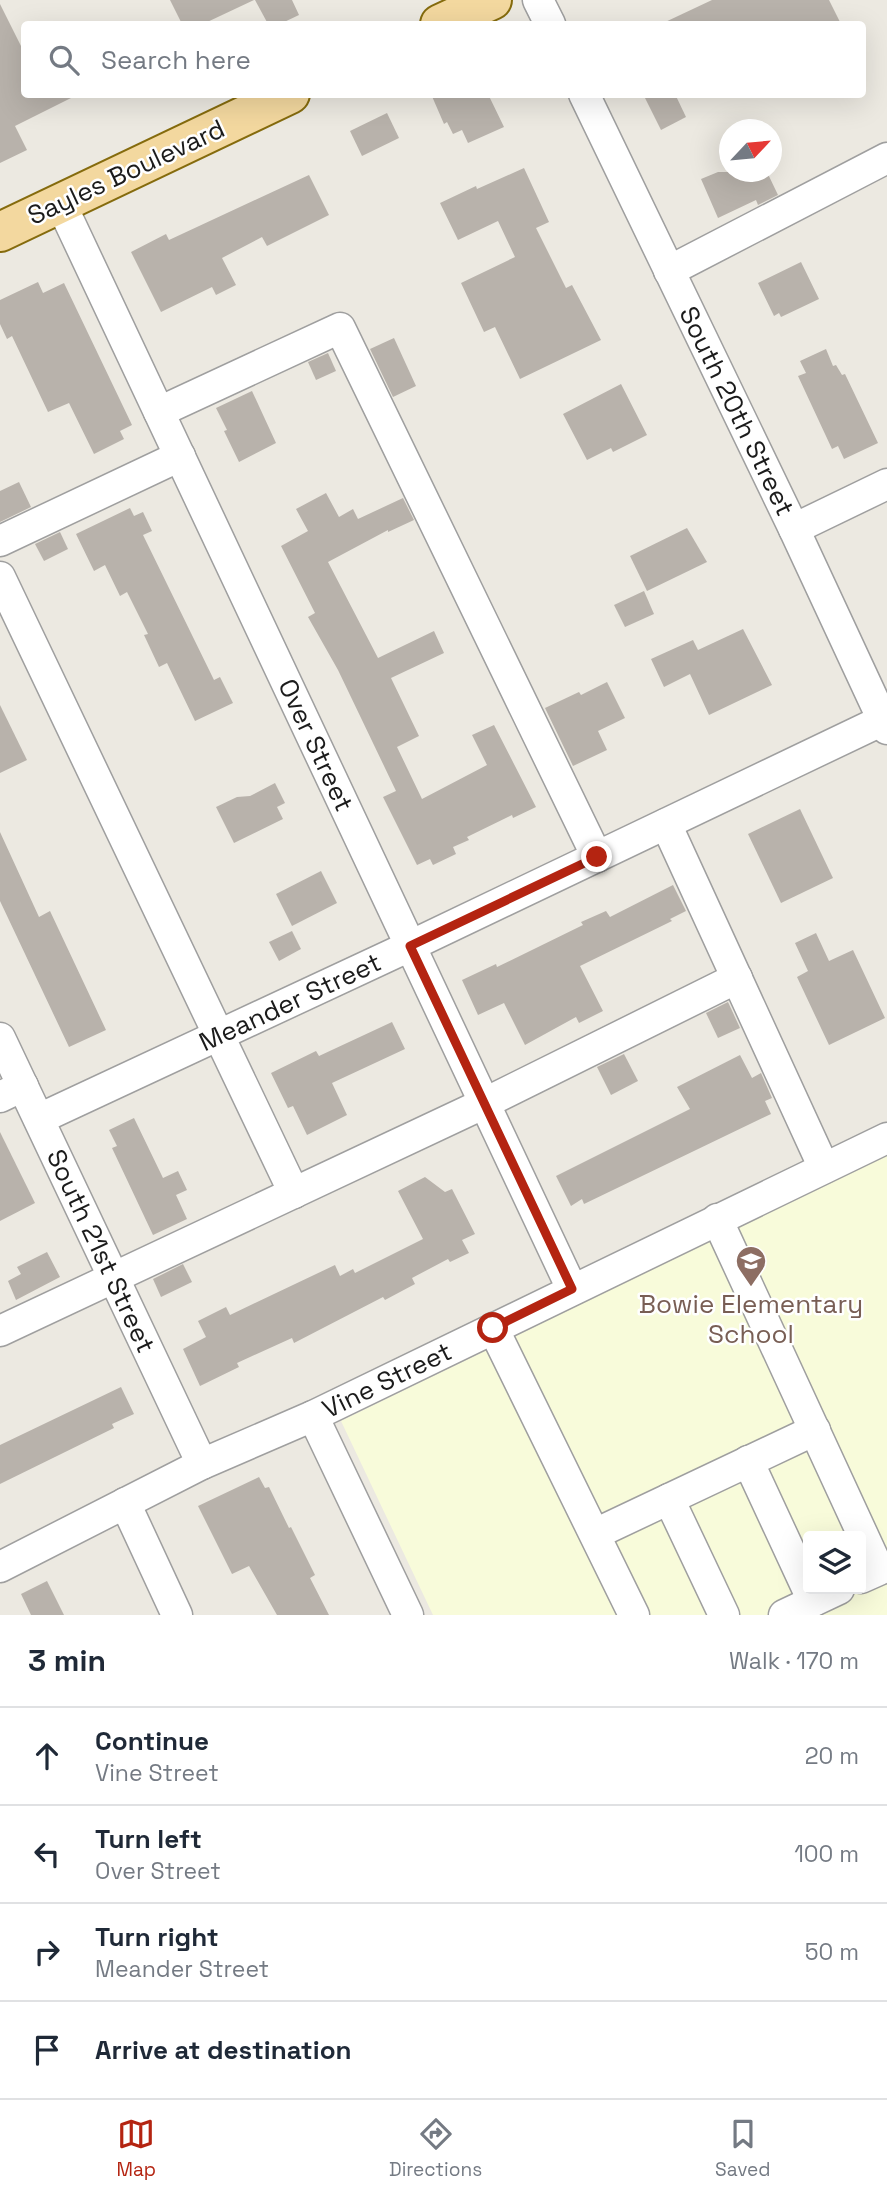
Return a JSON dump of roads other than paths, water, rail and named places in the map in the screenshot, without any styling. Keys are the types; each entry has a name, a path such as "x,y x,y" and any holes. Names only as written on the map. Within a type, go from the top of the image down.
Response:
{"main road":[{"path":"446,21 492,0"},
{"name":"Sayles Boulevard","path":"0,232 281,98"}],"street":[{"path":"538,0 548,21"},
{"name":"South 20th Street","path":"586,98 794,529 885,725"},
{"path":"669,271 887,158"},
{"name":"Over Street","path":"60,202 572,1289"},
{"path":"159,412 340,328 597,857"},
{"path":"0,541 180,456"},
{"path":"794,529 887,484"},
{"path":"0,577 294,1193"},
{"name":"Meander Street","path":"38,1119 666,824 885,725"},
{"path":"666,824 824,1168"},
{"path":"0,1331 485,1103 737,978"},
{"name":"South 21st Street","path":"0,1038 11,1092 38,1119 202,1464"},
{"name":"Vine Street","path":"0,1567 202,1464 313,1416 887,1138"},
{"path":"717,1219 861,1531"},
{"path":"493,1328 634,1615"},
{"path":"313,1416 408,1615"},
{"path":"595,1534 815,1430"},
{"path":"748,1461 826,1595 784,1615"},
{"path":"669,1499 724,1615"},
{"path":"125,1503 177,1615"},
{"path":"866,1542 879,1570 866,1576"}],"place":[{"name":"Bowie Elementary School","path":"751,1288"}]}
